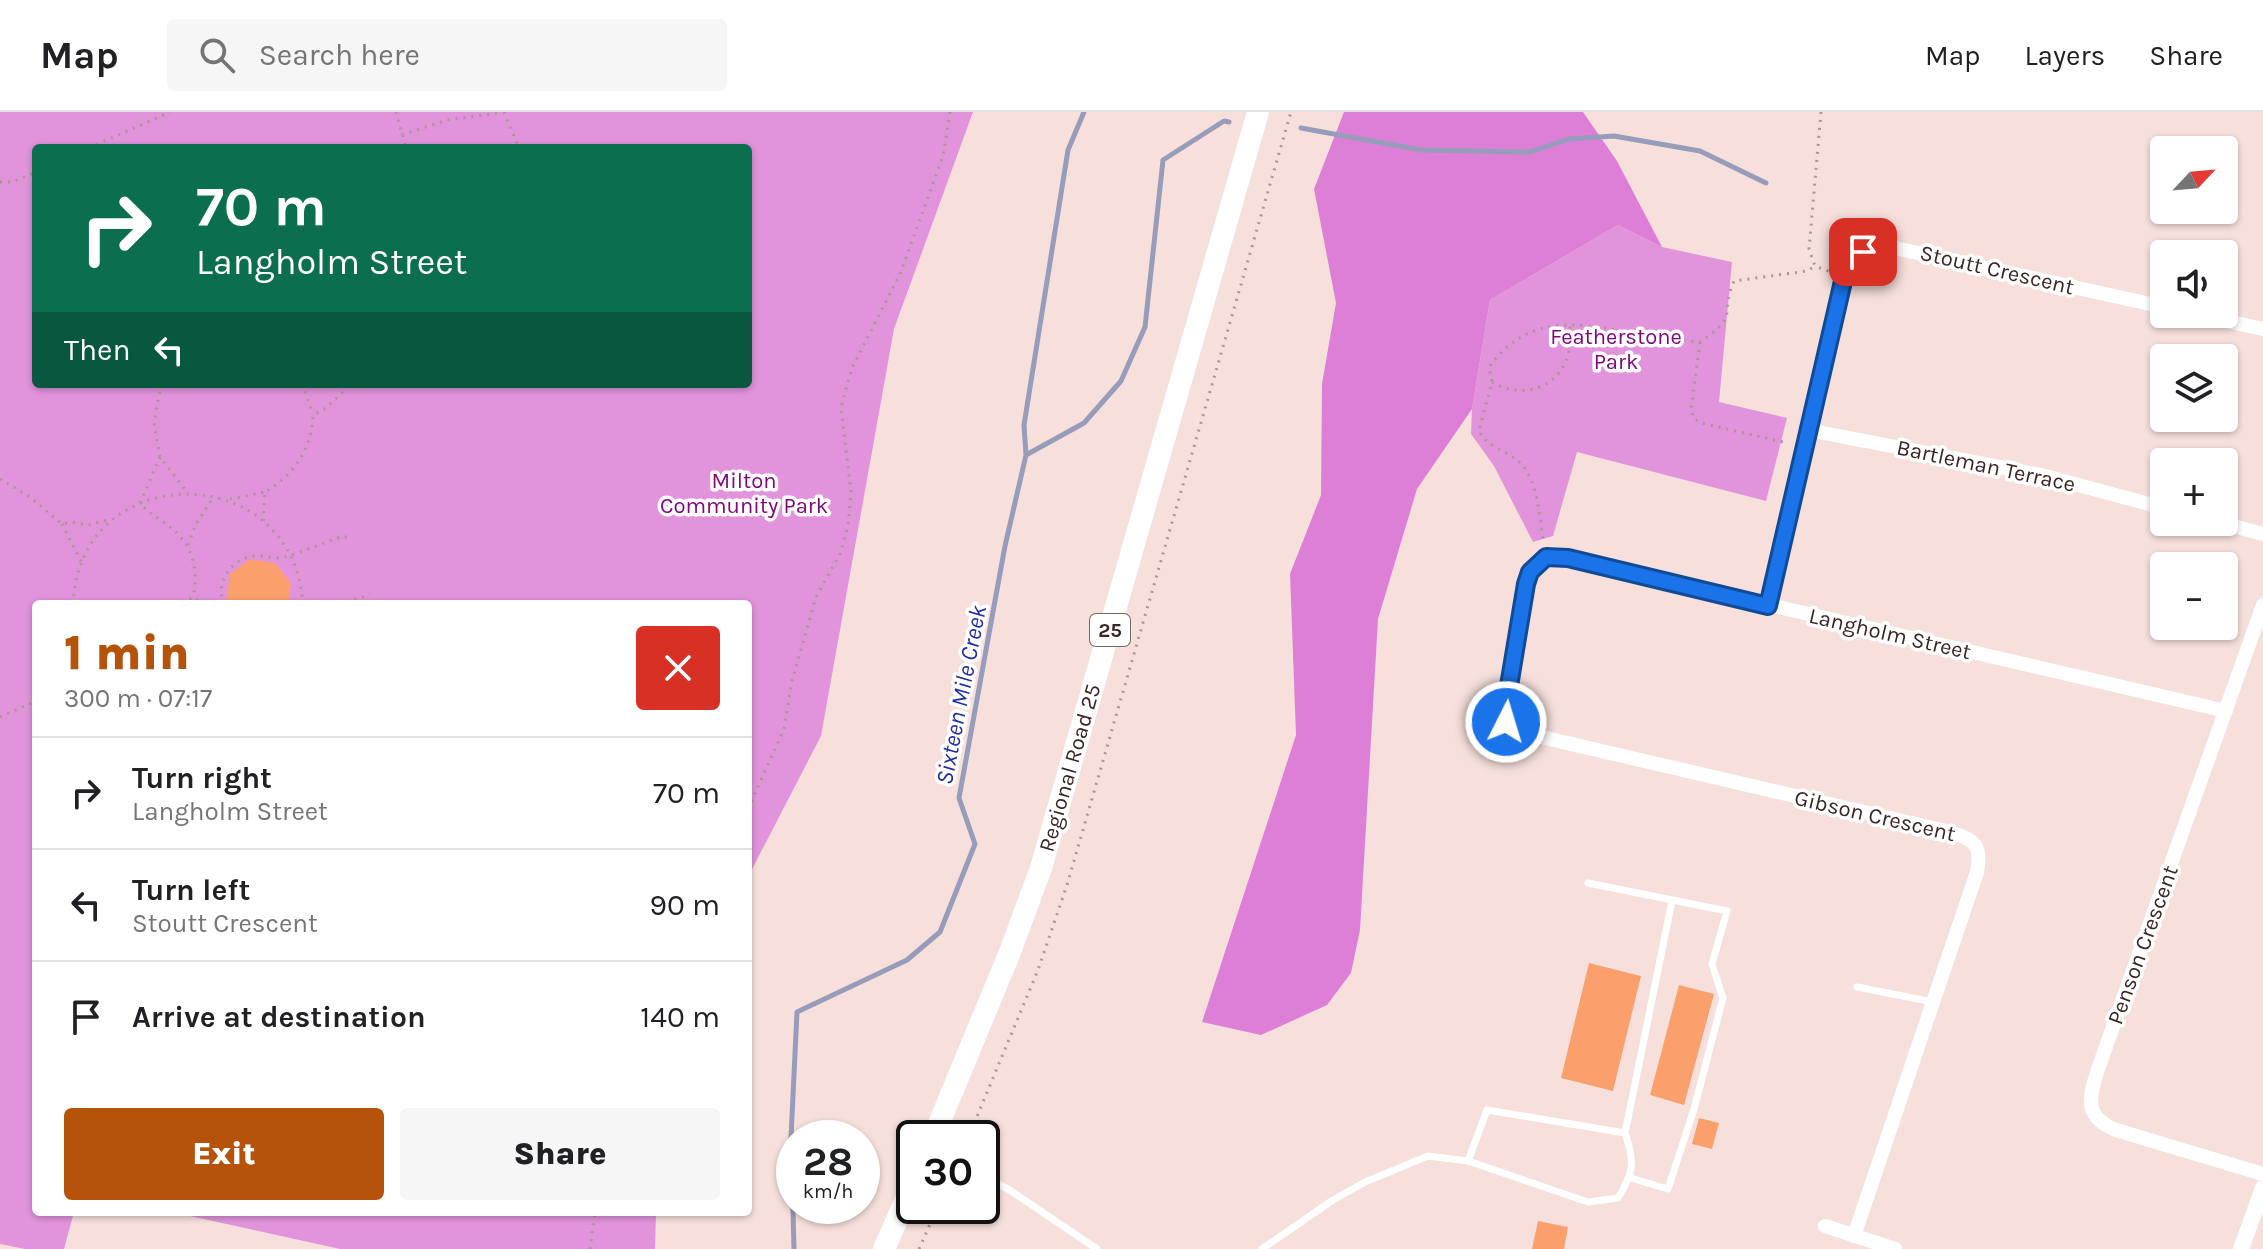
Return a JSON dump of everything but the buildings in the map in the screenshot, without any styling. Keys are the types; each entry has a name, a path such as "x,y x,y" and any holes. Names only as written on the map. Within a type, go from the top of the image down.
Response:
{"main road":[{"name":"Regional Road 25","path":"940,1120 1041,868 1258,112"},
{"path":"884,1249 896,1222"}],"street":[{"name":"Stoutt Crescent","path":"1768,606 1844,277 1854,258 1873,247 1886,246 2150,304"},
{"path":"2238,324 2263,329"},
{"name":"Bartleman Terrace","path":"1808,430 2041,475 2150,504"},
{"path":"2238,527 2263,534"},
{"name":"Langholm Street","path":"1511,730 1506,722 1506,707 1526,584 1530,572 1546,557 1568,558 2226,711"},
{"name":"Penson Crescent","path":"2263,605 2097,1072 2090,1105 2103,1125 2263,1174"},
{"name":"Gibson Crescent","path":"1511,730 1966,838 1976,844 1980,857 1977,872 1854,1236"},
{"path":"2241,1249 2263,1188"},
{"path":"1825,1226 1895,1249"}],"lane":[{"path":"1588,883 1727,911 1712,964 1723,998 1694,1109 1668,1189 1631,1178"},
{"path":"1262,1249 1333,1200 1428,1156 1468,1161 1588,1202 1618,1198 1631,1178 1633,1156 1625,1133 1672,901"},
{"path":"1857,987 1933,1002"},
{"path":"1468,1161 1487,1110 1625,1133"},
{"path":"1000,1185 1097,1249"}],"path":[{"path":"98,144 170,112"},
{"path":"396,112 405,144"},
{"path":"402,135 447,120 504,112 517,144"},
{"path":"507,118 511,112"},
{"path":"752,800 784,729 792,681 816,597 840,554 848,526 851,492 841,407 852,368 900,274 943,156 950,112"},
{"path":"976,1120 1038,970 1067,885 1291,112"},
{"path":"1821,112 1809,249 1815,266 1844,277"},
{"path":"0,182 12,182 32,174"},
{"path":"1543,538 1528,472 1514,456 1480,436 1492,382 1489,367 1500,352 1547,325 1570,323 1700,342 1722,327 1728,318 1734,281 1807,271 1815,266"},
{"path":"1492,382 1505,390 1523,392 1543,386 1557,375 1568,359 1570,323"},
{"path":"1700,342 1691,410 1694,419 1787,443"},
{"path":"160,388 154,423 160,457 188,493"},
{"path":"228,500 265,492 285,480 294,470 307,445 313,415 303,388"},
{"path":"313,415 326,408 344,388"},
{"path":"140,503 160,457"},
{"path":"0,479 30,497 62,524 82,563"},
{"path":"263,521 265,492"},
{"path":"73,600 82,563 102,531 140,503 164,495 188,493 228,500 263,521 278,536 290,555 299,578 302,600"},
{"path":"187,545 214,496"},
{"path":"140,503 187,545 195,574 193,597"},
{"path":"62,524 88,525 116,518"},
{"path":"222,600 224,578 234,564 256,555 281,558 344,536 352,540"},
{"path":"355,600 370,594"},
{"path":"189,600 193,597"},
{"path":"193,597 198,600"},
{"path":"0,717 32,703"},
{"path":"590,1249 594,1216"},
{"path":"919,1249 930,1224"}],"green space":[{"name":"Milton Community Park","path":"0,112 973,112 894,329 821,736 752,869 752,600 32,600 32,1216 73,1216 64,1249 25,1249 0,1244"},
{"name":"Featherstone Park","path":"1618,225 1662,247 1732,262 1719,402 1787,418 1766,501 1577,452 1553,536 1533,542 1494,466 1471,434 1472,409 1490,300"},
{"path":"190,1216 656,1216 655,1249 340,1249"}],"shaded area":[{"path":"1344,112 1583,112 1617,161 1662,247 1618,225 1490,300 1472,409 1417,489 1378,619 1360,930 1351,973 1327,1005 1261,1035 1202,1022 1296,735 1290,574 1321,495 1322,384 1336,303 1314,189"}],"waterway":[{"name":"Sixteen Mile Creek","path":"794,1249 791,1137 797,1012 907,960 940,932 975,844 959,798 1005,546 1026,455 1024,425 1068,150 1084,112"},
{"path":"1026,455 1084,423 1121,381 1145,327 1163,160 1224,121 1229,122"},
{"path":"1301,128 1421,150 1530,152 1569,139 1614,136 1700,151 1766,183"}],"route":[{"path":"1506,722 1515,643 1526,584 1530,572 1546,557 1568,558 1768,606 1844,277 1854,258 1863,252"}]}
